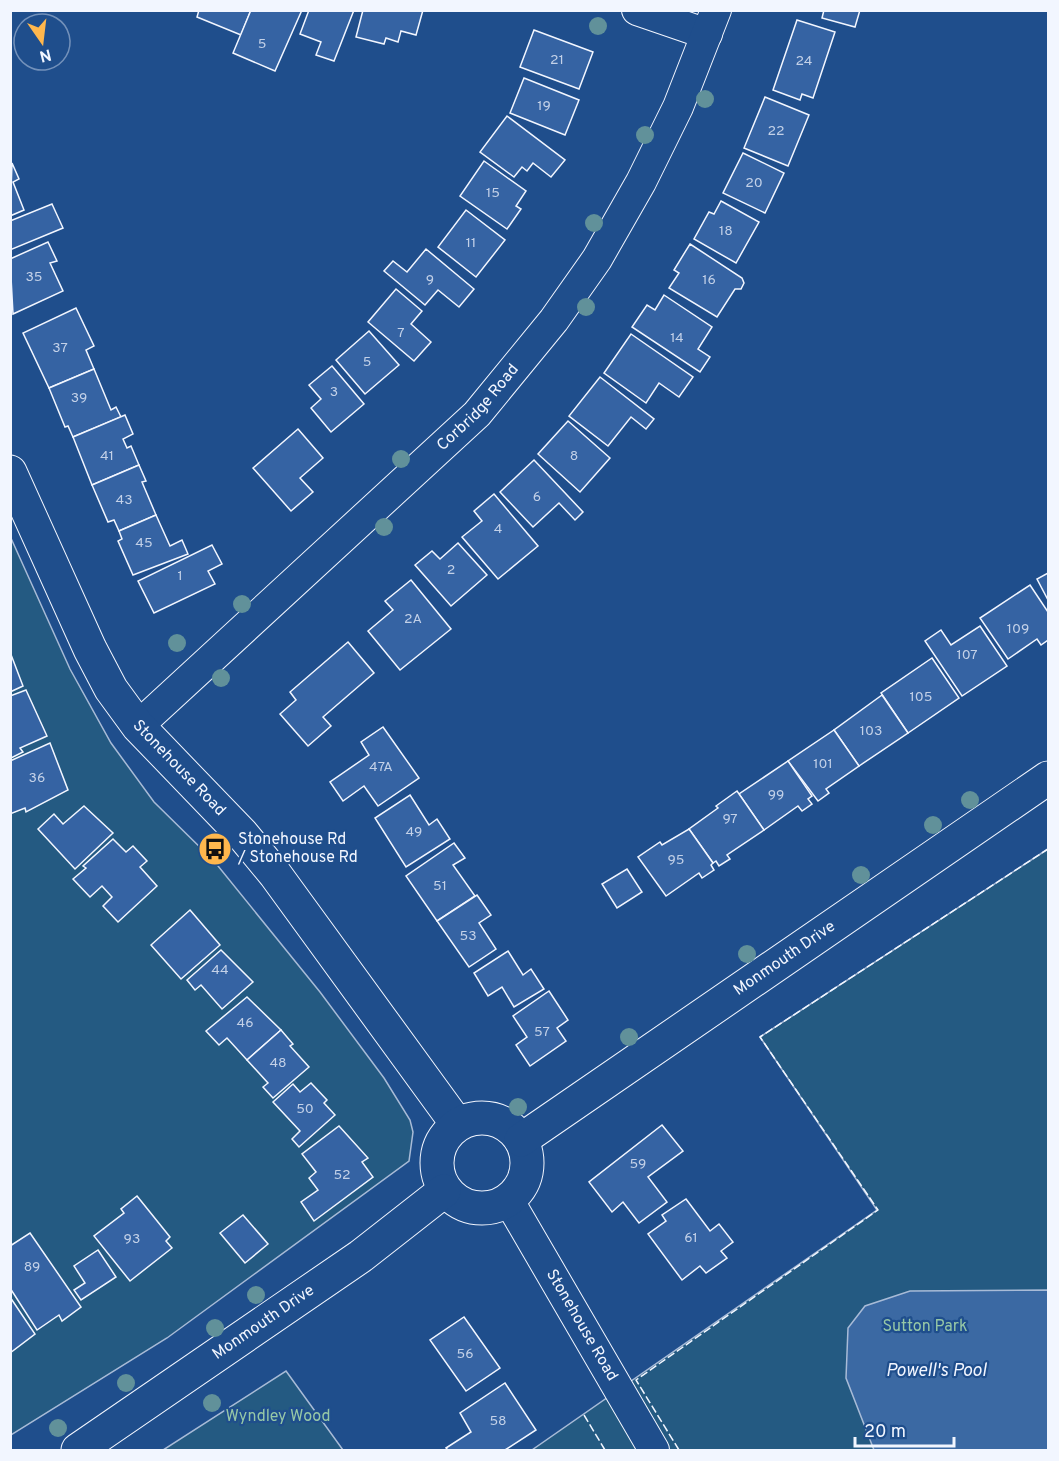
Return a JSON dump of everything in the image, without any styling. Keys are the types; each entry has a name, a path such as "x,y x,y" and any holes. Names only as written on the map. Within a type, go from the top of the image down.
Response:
{"street":[{"path":"637,10 711,22"},
{"name":"Corbridge Road","path":"138,726 477,414 548,328 597,259 640,182 678,107 711,22"},
{"name":"Stonehouse Road","path":"10,472 90,649 111,689 138,726 242,834 275,874 456,1124"},
{"name":"Monmouth Drive","path":"521,1140 1048,778"},
{"path":"481,1117 505,1123 521,1140 528,1158 525,1180 509,1201 480,1210 461,1205 444,1191 435,1166 440,1144 456,1124 481,1117"},
{"name":"Monmouth Drive","path":"78,1450 361,1256 444,1191"},
{"name":"Stonehouse Road","path":"509,1201 654,1450"}],"green space":[{"path":"10,536 70,669 111,743 154,802 214,861 320,992 384,1078 410,1120 413,1132 409,1161 167,1338 11,1435"},
{"name":"Sutton Park","path":"1048,849 1048,1450 532,1450 877,1210 760,1037"},
{"name":"Wyndley Wood","path":"286,1371 343,1450 163,1450"}],"water":[{"name":"Powell's Pool","path":"1048,1290 1048,1450 874,1450 846,1378 848,1328 865,1306 910,1291"}],"building":[{"path":"199,10 251,10 241,35 197,17"},
{"path":"251,10 302,10 275,71 233,53"},
{"path":"309,10 354,10 334,61 316,55 321,42 300,34"},
{"path":"363,10 423,10 416,35 401,31 398,42 386,38 384,44 356,37"},
{"path":"824,10 860,10 855,27 822,18"},
{"path":"797,20 835,32 813,98 802,94 800,100 773,90"},
{"path":"534,30 593,52 579,89 520,67"},
{"path":"524,78 579,100 565,135 510,113"},
{"path":"765,97 809,115 788,166 744,148"},
{"path":"507,116 565,160 551,177 533,163 527,171 522,167 514,177 480,152"},
{"path":"743,153 784,173 765,213 723,193"},
{"path":"484,161 526,191 516,206 521,209 507,229 460,196"},
{"path":"12,163 19,179 13,182 24,210 10,216"},
{"path":"721,201 759,222 736,263 694,239 709,212 714,214"},
{"path":"52,204 63,228 10,250 10,221"},
{"path":"466,210 505,240 476,277 438,247"},
{"path":"48,242 57,261 50,263 63,291 13,314 10,259"},
{"path":"690,244 742,278 744,283 741,289 735,289 717,317 669,288 679,273 674,270"},
{"path":"426,249 474,289 459,307 438,290 425,305 384,271 393,261 407,272"},
{"path":"396,289 422,311 411,324 431,342 414,361 368,322"},
{"path":"664,295 712,327 698,349 710,357 700,372 632,327 647,305 655,310"},
{"path":"76,308 94,346 86,350 94,369 49,388 23,333"},
{"path":"369,331 399,365 365,394 336,360"},
{"path":"631,334 693,377 679,397 659,383 646,403 604,373"},
{"path":"332,366 364,404 331,432 311,408 321,399 309,385"},
{"path":"94,369 111,410 116,407 121,417 73,437 68,426 65,427 49,388"},
{"path":"600,377 654,419 646,429 631,417 608,446 569,416"},
{"path":"125,415 133,434 123,439 127,448 131,446 139,465 92,485 73,437"},
{"path":"568,421 610,458 580,492 538,454"},
{"path":"298,429 323,458 300,478 313,492 291,511 253,468"},
{"path":"534,460 583,512 575,520 559,503 533,527 500,492"},
{"path":"139,465 146,481 142,482 156,515 119,531 114,520 108,522 92,485"},
{"path":"494,494 538,546 498,579 462,537 482,521 474,511"},
{"path":"156,515 170,546 182,540 188,554 133,575 118,541 122,539 119,531"},
{"path":"458,543 487,575 451,606 415,565 432,551 440,559"},
{"path":"212,545 222,564 208,571 215,584 154,613 138,581"},
{"path":"1048,573 1048,600 1037,579"},
{"path":"411,580 451,629 400,670 368,631 393,610 385,601"},
{"path":"1030,585 1048,612 1048,640 1041,645 1037,639 1008,659 980,618"},
{"path":"980,626 1007,666 962,696 925,641 941,630 951,645"},
{"path":"348,642 374,673 323,717 331,726 308,746 280,714 296,700 290,692"},
{"path":"10,652 23,686 10,692"},
{"path":"932,658 959,698 908,733 881,693"},
{"path":"26,690 47,736 20,748 23,752 11,758 10,696"},
{"path":"882,695 908,733 859,766 834,730"},
{"path":"383,727 419,778 378,806 364,786 343,801 330,782 369,755 361,742"},
{"path":"834,730 859,766 826,789 829,793 818,801 788,761"},
{"path":"50,743 68,790 26,812 25,808 10,814 10,761"},
{"path":"788,761 812,796 808,799 812,804 802,811 798,806 764,830 739,794"},
{"path":"737,791 764,830 727,855 730,859 719,866 716,861 713,863 689,829"},
{"path":"410,795 429,825 437,819 450,839 406,867 375,818"},
{"path":"84,806 113,833 75,869 38,829 54,814 63,824"},
{"path":"689,829 713,863 711,865 714,870 702,878 699,873 666,896 638,857 660,842 662,845"},
{"path":"113,839 126,852 133,846 147,861 140,867 157,886 118,922 103,906 112,897 102,886 90,897 73,879 86,868 83,866"},
{"path":"454,843 465,858 453,865 475,896 437,921 406,876"},
{"path":"627,869 642,892 617,908 602,884"},
{"path":"477,895 491,915 479,923 496,949 469,967 437,921"},
{"path":"190,910 220,945 181,979 151,945"},
{"path":"221,950 253,982 222,1009 201,985 195,990 187,980"},
{"path":"508,951 523,975 531,969 544,989 514,1007 502,987 488,996 474,973"},
{"path":"549,991 568,1020 557,1028 566,1041 530,1066 516,1045 527,1037 513,1016"},
{"path":"247,997 281,1030 247,1060 227,1038 219,1045 206,1031"},
{"path":"281,1030 293,1044 290,1046 309,1067 273,1098 263,1087 268,1083 247,1060"},
{"path":"311,1083 327,1100 324,1103 335,1115 299,1147 292,1139 300,1131 273,1102 293,1084 300,1092"},
{"path":"662,1125 683,1151 648,1177 667,1202 639,1223 623,1202 612,1212 589,1182"},
{"path":"339,1126 368,1158 362,1162 373,1177 314,1221 301,1202 318,1190 309,1178 316,1172 302,1154"},
{"path":"137,1196 170,1237 166,1241 172,1248 130,1281 94,1236 124,1213 121,1209"},
{"path":"686,1199 710,1231 719,1224 733,1242 721,1251 727,1258 706,1273 700,1266 682,1280 648,1234 666,1221 662,1215"},
{"path":"243,1215 268,1244 245,1263 220,1233"},
{"path":"30,1233 81,1307 62,1321 59,1315 37,1330 10,1288 10,1246"},
{"path":"98,1250 116,1277 81,1300 74,1290 85,1283 74,1266"},
{"path":"10,1297 35,1334 10,1353"},
{"path":"464,1317 500,1368 466,1391 430,1340"},
{"path":"505,1383 536,1430 505,1450 448,1450 446,1448 471,1432 460,1413"}],"fence":[{"path":"679,1450 636,1380 878,1210 760,1037 1048,849"},
{"path":"584,1415 605,1450"}],"place":[{"name":"Stonehouse Rd / Stonehouse Rd","path":"215,849"}]}
